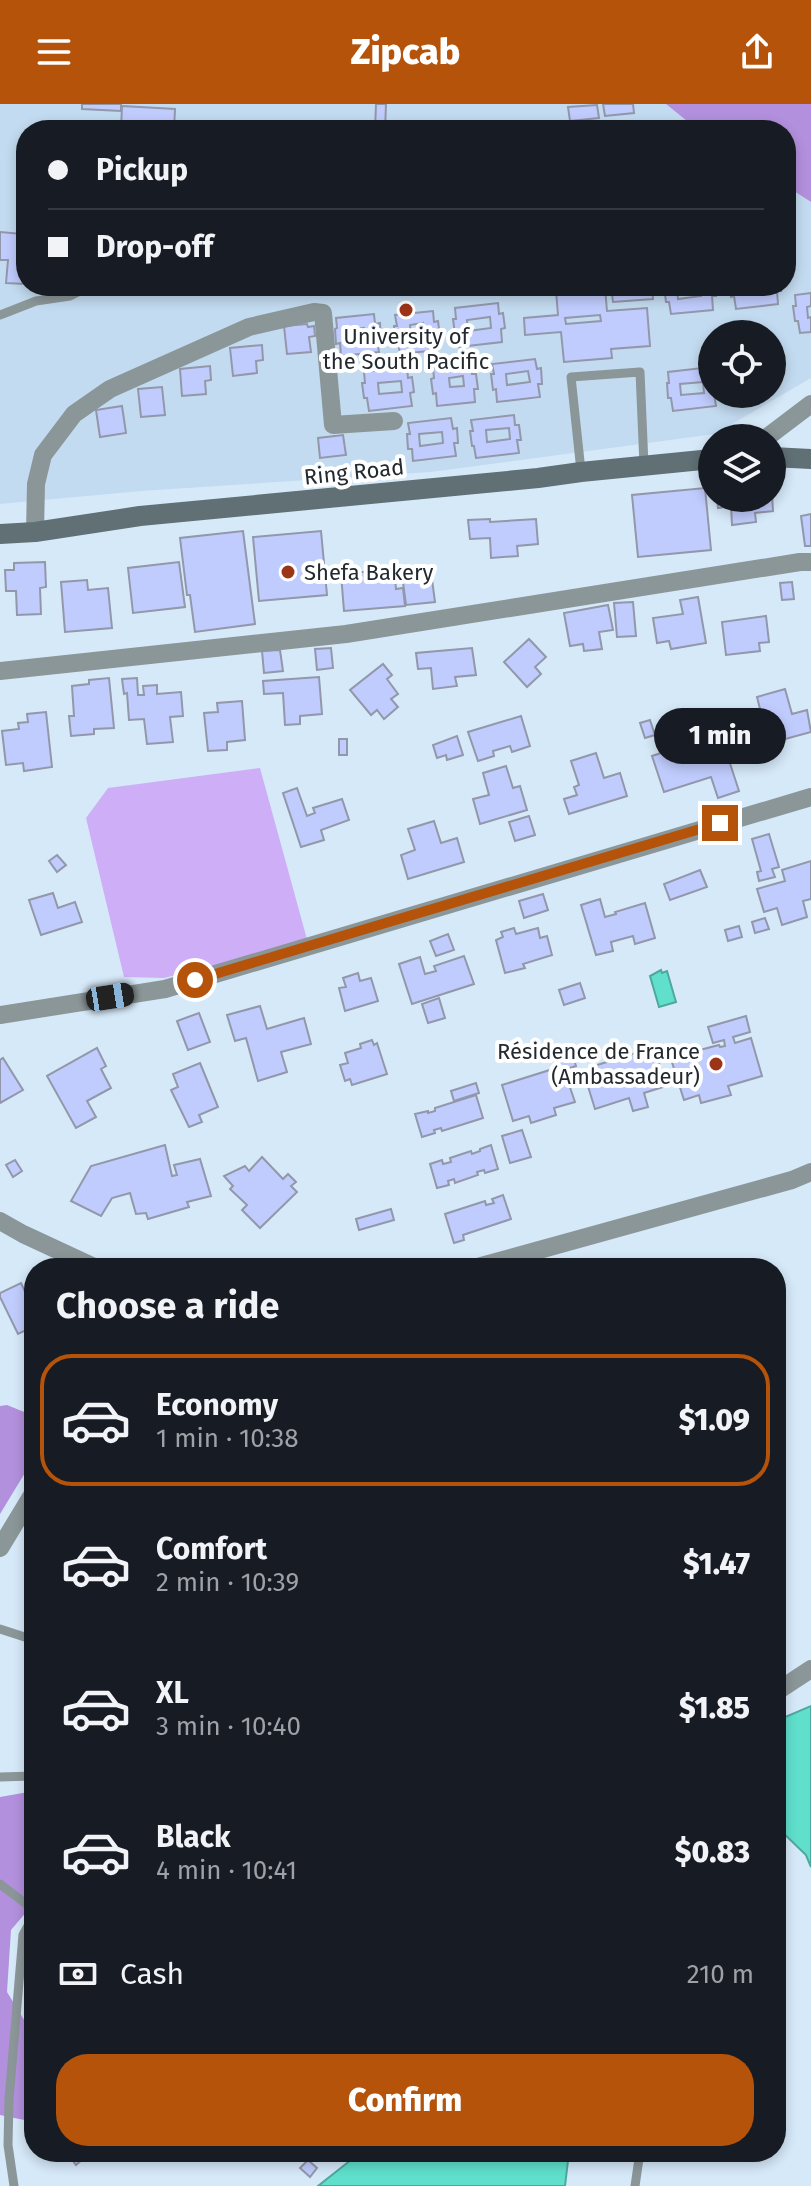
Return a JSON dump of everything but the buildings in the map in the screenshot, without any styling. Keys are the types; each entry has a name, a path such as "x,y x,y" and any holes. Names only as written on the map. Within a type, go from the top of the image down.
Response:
{"main road":[{"path":"786,458 811,459"},
{"name":"Ring Road","path":"0,534 35,532 140,516 698,460"}],"street":[{"path":"35,532 36,484 43,455 74,414 110,389 249,327 314,312 323,313 333,425 394,421"},
{"path":"785,424 811,404"},
{"path":"0,671 346,634 811,562"},
{"path":"0,1015 165,989 811,797"},
{"path":"510,1258 792,1180 811,1172"},
{"path":"0,1221 75,1258"},
{"path":"0,1548 24,1508"},
{"path":"786,1685 811,1669"}],"lane":[{"path":"0,315 36,301 70,296"},
{"path":"581,472 571,377 640,372 644,465"},
{"path":"0,1629 24,1637"},
{"path":"0,1777 24,1776"},
{"path":"0,1884 24,1904"},
{"path":"14,2186 4,2145 24,1933"},
{"path":"635,2186 639,2162"}],"shaded area":[{"name":"University of the South Pacific","path":"0,104 666,104 686,120 16,120 16,296 796,296 796,192 811,202 811,378 786,393 786,320 698,320 698,408 760,408 732,424 698,424 698,436 431,472 141,491 0,504"},
{"path":"666,104 811,104 811,202 796,192 796,120 686,120"},
{"path":"260,768 308,943 164,978 124,977 86,818 108,788"},
{"path":"661,970 662,973 667,971 676,1002 659,1007 650,976"},
{"path":"7,1405 24,1412 24,1474 0,1514 0,1406"},
{"path":"811,1706 811,1867 806,1855 786,1836 786,1717"},
{"path":"24,1793 24,1915 11,1930 7,1992 24,2020 24,2120 0,2115 0,1797"},
{"path":"348,2162 568,2162 565,2186 318,2186"}],"place":[{"name":"University of the South Pacific","path":"406,310"},
{"name":"Shefa Bakery","path":"288,572"},
{"name":"Résidence de France (Ambassadeur)","path":"716,1064"}],"route":[{"path":"195,980 720,823"}]}
